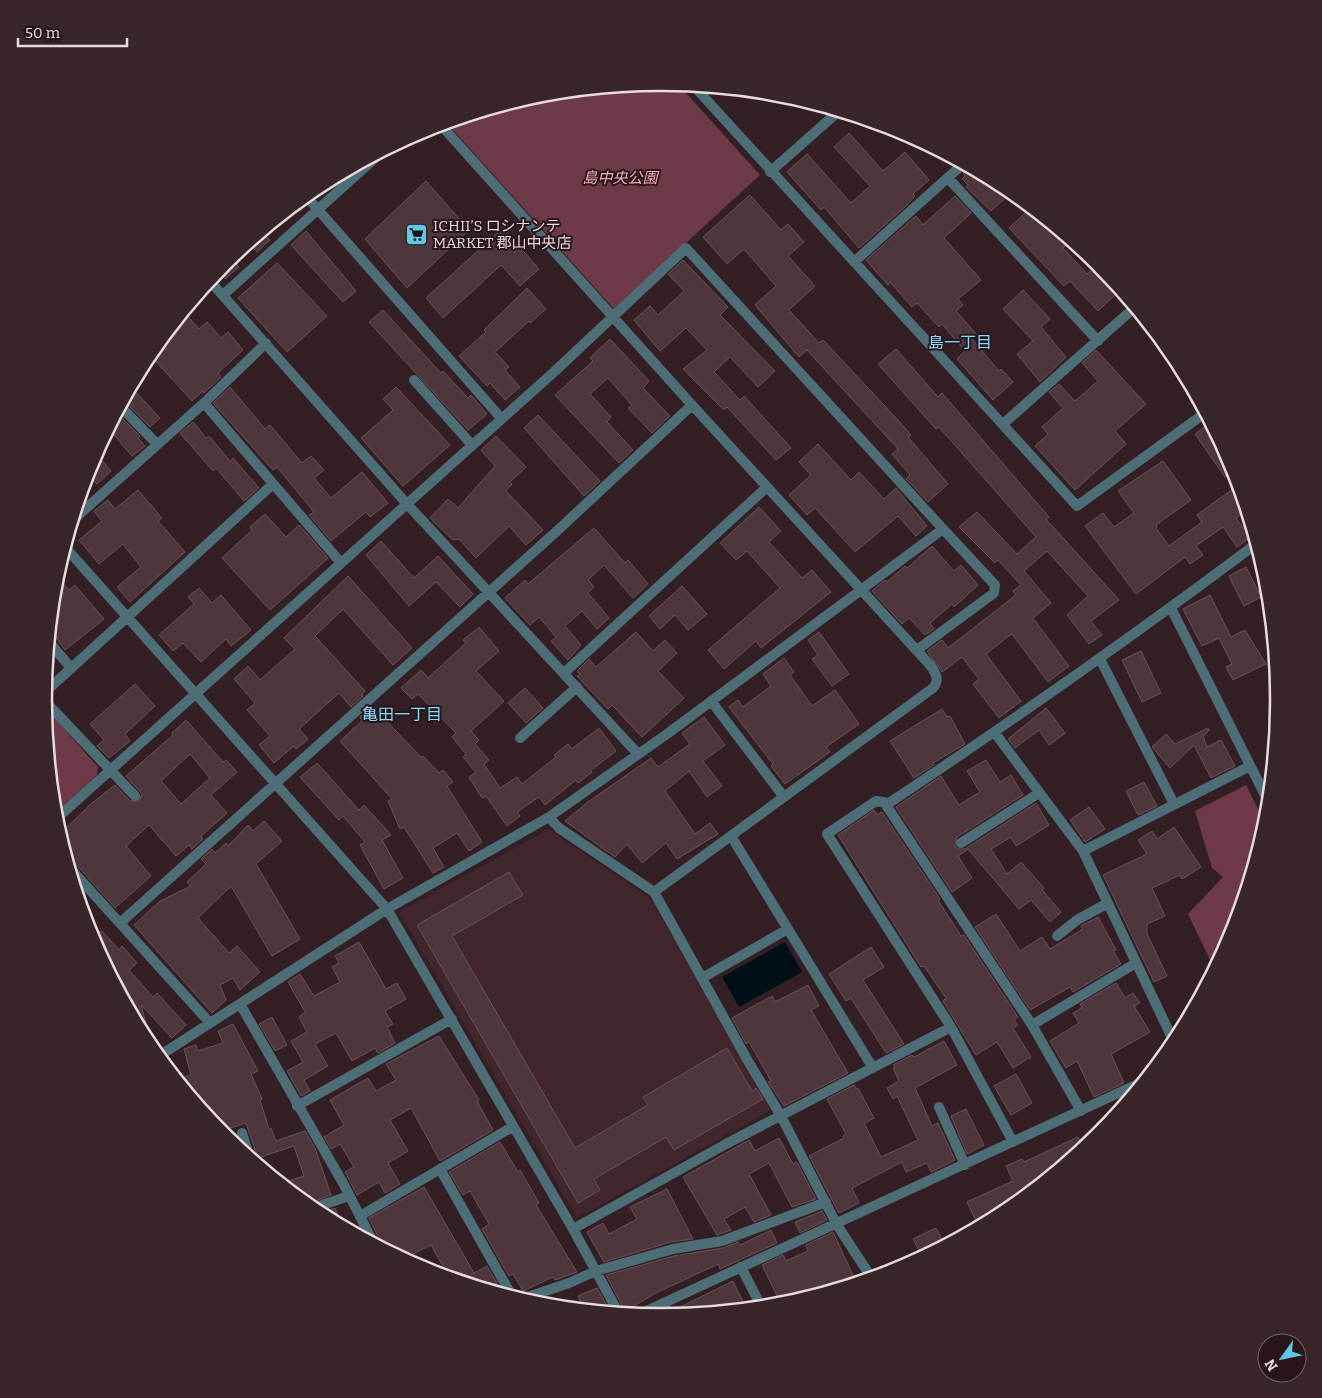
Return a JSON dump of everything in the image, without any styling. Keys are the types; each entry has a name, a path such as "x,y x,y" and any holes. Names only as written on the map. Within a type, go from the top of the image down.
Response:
{"street":[{"path":"700,92 770,172 1077,506 1200,416"},
{"path":"770,172 834,116"},
{"path":"446,130 692,405 917,650 931,666 937,677 933,688 654,892"},
{"path":"854,262 958,168"},
{"path":"223,295 363,169"},
{"path":"948,178 1098,341"},
{"path":"311,202 501,418"},
{"path":"63,813 407,504 686,248 995,585 994,593 917,650"},
{"path":"215,286 407,504 638,754"},
{"path":"1003,424 1130,312"},
{"path":"82,511 204,403 266,343"},
{"path":"414,380 472,445"},
{"path":"204,403 341,563"},
{"path":"120,923 557,532 692,405"},
{"path":"125,411 156,444"},
{"path":"53,685 273,484"},
{"path":"564,673 767,487"},
{"path":"166,1052 387,910 549,817 711,701 943,529"},
{"path":"1013,1142 951,1026 827,834 876,801 889,803 995,733 1171,608 1250,548"},
{"path":"70,553 195,694 277,783 387,910 573,1229 614,1305"},
{"path":"1171,608 1262,790"},
{"path":"55,649 71,668"},
{"path":"1100,659 1174,804"},
{"path":"520,738 577,687"},
{"path":"711,701 784,797"},
{"path":"53,709 109,771 135,796"},
{"path":"995,733 1083,851 1170,1033"},
{"path":"1083,851 1250,766"},
{"path":"961,843 1039,793"},
{"path":"884,802 1032,1025 1081,1111"},
{"path":"549,817 558,828 654,892 781,1116 837,1225 867,1271"},
{"path":"731,836 873,1068"},
{"path":"80,879 210,1023"},
{"path":"1057,936 1077,920 1108,903"},
{"path":"702,978 788,929"},
{"path":"1032,1025 1136,963"},
{"path":"240,1004 368,1232"},
{"path":"297,1106 452,1019"},
{"path":"573,1229 951,1026"},
{"path":"653,1308 837,1225 1127,1089"},
{"path":"938,1107 965,1165"},
{"path":"360,1216 512,1127"},
{"path":"242,1133 245,1142"},
{"path":"440,1169 507,1288"},
{"path":"323,1205 349,1196"},
{"path":"535,1294 596,1271 673,1249 722,1241 826,1202"},
{"path":"741,1267 758,1299"},
{"path":"663,1303 665,1308"}],"shaded area":[{"path":"549,829 651,899 771,1110 577,1218 399,912"},
{"path":"785,942 802,972 739,1007 722,977"}],"green space":[{"name":"島中央公園","path":"621,92 685,92 760,175 614,309 451,128 504,111 542,102"},
{"path":"53,716 98,767 97,775 62,806"},
{"path":"1246,785 1259,811 1249,856 1237,895 1210,960 1188,914 1223,877 1212,868 1195,811"}],"building":[{"path":"849,133 883,171 905,152 929,180 913,194 915,196 907,205 859,248 824,207 821,210 787,172 807,154 851,203 870,186 834,147"},
{"path":"965,172 1006,198 991,211 966,187 968,185 962,179 965,176 963,174"},
{"name":"ICHII’S ロシナンテ MARKET 郡山中央店","path":"426,181 469,230 407,288 365,239"},
{"path":"750,195 781,230 788,224 804,242 788,256 815,286 789,310 819,343 823,340 898,420 911,435 908,437 948,484 928,502 906,479 910,475 892,454 898,449 807,350 799,357 755,305 776,286 744,249 727,264 703,237"},
{"path":"955,196 971,213 944,238 981,280 958,299 963,305 956,311 977,335 972,339 999,371 1001,369 1013,382 993,400 957,359 965,351 942,324 939,327 917,303 912,307 890,282 888,285 866,260 916,216 923,225"},
{"path":"1026,212 1066,246 1063,248 1087,274 1092,270 1115,295 1098,311 1070,281 1064,286 1009,228"},
{"path":"503,228 539,269 520,286 501,265 443,318 426,298"},
{"path":"306,231 356,291 343,302 291,245"},
{"path":"267,237 270,240 257,252 253,248"},
{"path":"683,260 728,307 720,315 775,371 758,387 730,357 714,372 740,400 744,396 791,448 776,460 727,407 724,410 683,369 707,350 686,328 660,351 634,320 650,306 658,315 684,291 668,274"},
{"path":"277,263 327,316 287,352 238,298"},
{"path":"236,264 239,267 225,279 223,277"},
{"path":"527,288 546,309 530,323 529,321 495,352 509,367 505,370 520,387 505,400 490,383 487,386 459,356 486,332 484,330"},
{"path":"1023,290 1050,319 1041,327 1066,357 1040,382 1017,354 1033,341 1003,309"},
{"path":"383,310 441,373 443,371 468,398 471,395 487,414 468,430 369,322"},
{"path":"188,317 199,329 207,322 221,338 228,332 243,350 218,373 221,377 192,401 155,361"},
{"path":"610,339 649,381 643,388 670,416 652,433 628,408 632,405 608,378 590,394 611,417 607,422 633,450 619,463 555,395 593,361 590,358"},
{"path":"896,349 938,397 942,393 1049,517 1046,519 1119,600 1091,621 1102,635 1089,644 1067,615 1088,596 1047,551 1024,571 1051,603 1033,618 1069,666 1048,682 1012,634 1010,635 986,654 1021,701 999,718 973,684 979,679 962,657 942,672 927,651 942,640 948,648 1016,595 1013,591 1021,585 998,560 995,563 959,527 977,512 1017,554 1036,537 939,427 936,429 878,364"},
{"path":"1096,350 1146,404 1115,431 1126,444 1075,490 1035,446 1048,434 1042,427 1063,408 1049,392 1059,384 1075,401 1098,381 1082,363"},
{"path":"230,387 265,429 270,425 302,463 311,456 324,470 314,478 331,498 362,472 388,503 370,517 366,512 331,541 309,515 314,512 277,467 273,470 213,403"},
{"path":"396,387 450,445 403,486 361,438 393,410 383,399"},
{"path":"136,392 160,418 150,427 128,405"},
{"path":"538,415 600,481 584,496 524,428"},
{"path":"122,418 140,436 138,438 145,446 132,456 113,434"},
{"path":"193,422 206,438 209,436 230,461 233,458 259,488 244,501 216,468 213,471 180,433"},
{"path":"1205,427 1223,466 1227,476 1225,477 1195,434"},
{"path":"496,436 526,467 510,482 512,484 506,491 543,530 526,545 509,526 476,558 459,539 453,540 430,518 448,499 458,508 495,466 481,450"},
{"path":"818,444 851,480 859,472 884,499 896,488 927,526 916,536 898,516 855,552 815,508 807,515 789,495 811,475 799,462"},
{"path":"102,460 111,471 97,484 94,480"},
{"path":"1163,461 1191,500 1156,525 1156,528 1169,546 1202,522 1197,515 1232,490 1241,514 1236,518 1246,531 1248,539 1237,547 1223,527 1196,546 1203,555 1190,564 1185,557 1136,594 1085,526 1103,513 1114,527 1134,513 1118,491"},
{"path":"138,490 162,518 158,521 185,552 130,602 117,587 141,567 123,544 99,564 79,540 102,521 94,511 108,500 115,509"},
{"path":"759,507 781,531 769,542 802,578 812,570 831,592 761,648 756,641 724,669 708,650 780,588 747,551 736,560 720,543"},
{"path":"265,514 286,537 299,525 328,558 270,610 222,558 252,530 250,527"},
{"path":"594,528 625,563 628,560 648,584 633,598 604,565 588,580 594,587 588,593 609,618 597,629 582,611 565,626 581,645 568,660 551,641 556,637 539,617 530,625 505,598 525,580 528,584"},
{"path":"381,541 414,578 438,556 473,594 460,607 436,582 409,606 366,555"},
{"path":"932,546 954,571 961,565 978,585 954,607 952,604 930,623 934,629 925,635 909,618 902,624 872,591 885,580 887,582 905,566 907,568"},
{"path":"1246,567 1261,597 1244,606 1229,576"},
{"path":"348,576 412,648 393,665 343,609 315,636 365,691 362,694 363,696 351,707 339,693 299,729 308,739 296,749 294,746 274,763 259,745 270,736 247,710 255,703 234,679 248,666 260,680 295,649 284,638"},
{"path":"63,584 69,590 75,585 104,619 65,650 56,637"},
{"path":"682,586 707,614 688,630 675,615 660,629 649,616"},
{"path":"199,588 212,603 221,595 251,630 231,646 226,639 201,662 183,643 173,651 159,635 194,604 188,597"},
{"path":"1210,595 1231,637 1245,630 1266,664 1233,680 1226,667 1232,664 1219,638 1202,646 1183,609"},
{"path":"479,627 499,651 476,671 504,701 471,731 479,740 475,744 489,760 484,764 500,788 517,777 522,784 556,757 554,755 568,744 572,749 599,728 616,751 578,783 576,780 545,805 539,797 517,812 520,816 507,826 486,796 482,798 469,777 476,772 463,757 466,754 452,737 456,733 418,694 412,699 401,688 421,670 428,678 466,643 463,640"},
{"path":"636,632 653,651 665,640 677,653 658,671 684,698 642,737 612,705 608,709 577,676 580,674 577,671 589,659 596,667"},
{"path":"819,632 849,674 832,686 812,659 818,655 808,640"},
{"path":"1141,651 1161,693 1142,702 1122,660"},
{"path":"784,658 794,672 790,675 812,706 835,690 859,724 826,747 830,752 785,784 771,766 773,764 729,707 738,700 743,707 771,686 763,674"},
{"path":"135,684 155,706 125,734 130,741 109,758 97,746 104,740 90,724"},
{"path":"525,688 543,708 526,723 508,703"},
{"path":"372,706 421,757 423,756 439,773 443,770 453,782 447,786 482,842 469,851 457,833 433,848 444,867 433,873 404,827 400,829 388,801 392,799 340,741 362,721 360,717"},
{"path":"1046,708 1065,733 1049,745 1039,730 1015,748 1008,739"},
{"path":"942,709 947,717 950,716 965,744 933,763 934,765 914,778 890,741"},
{"path":"704,717 725,745 703,761 722,786 707,797 689,771 665,791 695,834 710,823 718,834 677,859 666,843 642,863 627,844 615,857 565,821 588,802 651,758 658,767 690,744 682,733"},
{"path":"186,720 223,762 226,760 237,772 211,795 227,813 201,836 203,839 192,849 189,845 176,856 149,825 126,846 151,876 115,908 75,863 66,828 92,803 115,785 130,801 139,801 142,794 126,776 173,735 172,733","holes":["190,754 210,778 181,804 161,781"]},
{"path":"1208,728 1209,730 1203,737 1207,747 1221,740 1235,766 1211,778 1194,745 1170,768 1152,747 1166,734 1175,744"},
{"path":"986,760 1000,782 1011,775 1023,795 957,837 955,846 958,849 965,849 1036,803 1049,825 1016,846 1011,837 991,849 1007,874 1021,862 1044,888 1042,890 1061,912 1050,922 1031,900 1019,909 968,849 958,856 972,878 952,892 896,807 941,776 959,805 980,792 967,771"},
{"path":"317,763 359,810 364,805 391,835 382,840 403,878 384,889 360,845 365,842 343,816 339,820 300,777"},
{"path":"1144,782 1157,806 1138,815 1126,791"},
{"path":"1089,807 1105,829 1085,842 1070,820"},
{"path":"874,810 877,815 882,812 940,899 938,900 961,936 964,935 1018,1017 1014,1020 1018,1025 1013,1028 1031,1057 1013,1068 997,1042 976,1055 943,1001 946,998 924,966 921,967 838,835"},
{"path":"264,821 282,841 256,864 300,939 272,956 231,886 198,918 229,953 237,946 260,972 240,990 233,978 220,985 226,1000 212,1013 134,925 160,901 191,886 187,882 206,864 201,859 212,849 215,853 226,843 228,846 248,825 253,831"},
{"path":"1174,827 1201,867 1182,879 1180,875 1152,888 1165,916 1147,924 1147,934 1167,976 1154,982 1103,875 1147,854 1138,840 1152,831 1157,839"},
{"path":"509,872 523,895 452,936 575,1148 648,1105 643,1097 727,1048 752,1091 756,1088 763,1099 674,1150 666,1137 594,1179 600,1190 578,1203 417,925"},
{"path":"996,914 1020,951 1042,937 1050,949 1083,929 1081,926 1098,917 1116,950 1113,951 1121,964 1073,992 1070,987 1030,1010 975,927"},
{"path":"102,931 119,950 122,946 137,963 129,970 153,997 157,993 186,1025 172,1038 141,1005 146,1022 115,968 99,932"},
{"path":"359,942 386,989 397,983 406,999 385,1011 393,1024 387,1027 395,1043 378,1053 375,1048 352,1061 336,1033 315,1044 328,1066 304,1080 310,1091 301,1096 287,1071 303,1062 291,1041 307,1032 299,1017 305,1012 288,982 300,974 314,996 340,982 332,967 339,963 335,956"},
{"path":"871,947 884,967 863,980 904,1044 886,1053 851,998 846,1001 829,974"},
{"path":"1116,983 1125,998 1133,993 1140,1003 1134,1006 1150,1032 1111,1054 1124,1083 1094,1097 1077,1061 1066,1068 1050,1041 1079,1023 1073,1013 1082,1008 1080,1004"},
{"path":"808,985 819,1006 811,1010 848,1073 784,1106 768,1082 771,1081 749,1042 746,1044 732,1018 772,996 775,1002"},
{"path":"272,1017 287,1045 275,1051 259,1024"},
{"path":"233,1024 258,1071 251,1074 262,1099 260,1100 269,1129 271,1128 276,1141 305,1131 315,1148 331,1195 317,1201 291,1182 289,1181 304,1176 294,1146 261,1157 256,1152 246,1123 230,1128 185,1077 191,1075 184,1049 196,1045 198,1051 223,1043 218,1031"},
{"path":"439,1036 479,1100 477,1101 493,1130 440,1161 411,1108 390,1120 408,1151 388,1163 400,1184 385,1193 379,1182 357,1195 345,1172 354,1167 340,1144 331,1149 324,1137 344,1125 330,1100 368,1078 376,1091 396,1080 386,1064"},
{"path":"944,1041 957,1065 915,1088 932,1126 938,1123 955,1160 931,1172 927,1163 906,1172 902,1162 852,1188 859,1203 839,1213 809,1156 844,1138 843,1136 846,1134 827,1099 854,1085 856,1089 858,1088 874,1118 864,1123 881,1157 918,1140 897,1096 893,1099 887,1088 899,1081 893,1065 912,1055 914,1057"},
{"path":"1016,1074 1032,1103 1011,1115 994,1086"},
{"path":"966,1109 984,1145 967,1154 951,1116"},
{"path":"1078,1137 1079,1140 1031,1182 975,1220 967,1202 1013,1181 1006,1166 1022,1159 1024,1162"},
{"path":"779,1138 793,1164 797,1162 816,1199 792,1207 769,1163 749,1174 771,1215 754,1222 745,1207 724,1219 731,1230 717,1235 683,1177 749,1140 755,1151"},
{"path":"500,1142 518,1172 520,1170 539,1203 536,1205 577,1272 555,1280 553,1277 523,1291 513,1274 509,1276 482,1229 489,1224 470,1191 463,1195 449,1172"},
{"path":"424,1187 474,1273 487,1266 497,1283 495,1284 442,1266 431,1245 413,1254 392,1245 378,1238 369,1218"},
{"path":"667,1189 693,1239 671,1242 604,1262 587,1232 603,1223 609,1234 637,1219 630,1207"},
{"path":"822,1211 827,1220 800,1233 795,1222"},
{"path":"936,1228 941,1239 919,1250 913,1239"},
{"path":"771,1230 777,1243 720,1269 718,1264 656,1293 633,1307 622,1306 606,1275 674,1256 723,1248 738,1242 740,1245"},
{"path":"833,1232 853,1276 777,1296 762,1265 783,1255 786,1261 808,1251 806,1245"},
{"path":"733,1281 743,1302 701,1306 680,1307"},
{"path":"597,1288 606,1304 581,1302 578,1296"}],"place":[{"name":"ICHII’S ロシナンテ MARKET 郡山中央店","path":"417,235"}],"district":[{"name":"島一丁目","path":"960,342"},
{"name":"亀田一丁目","path":"402,714"}]}
